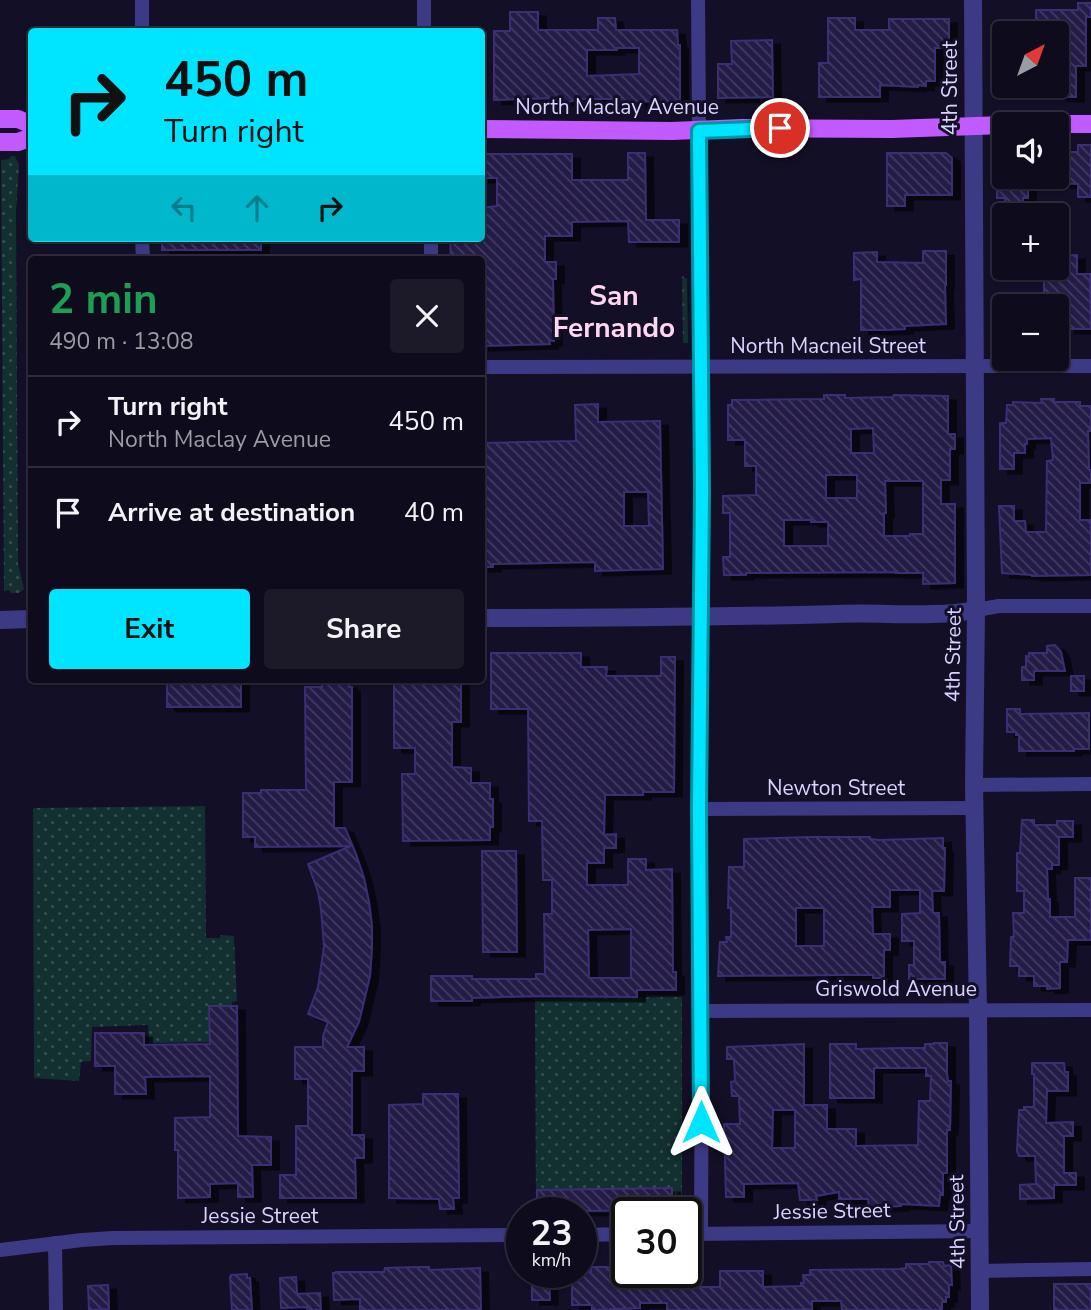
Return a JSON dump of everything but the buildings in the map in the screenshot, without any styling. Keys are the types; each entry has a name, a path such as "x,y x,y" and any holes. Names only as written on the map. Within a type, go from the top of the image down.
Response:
{"main road":[{"path":"0,119 18,119 28,123"},
{"path":"1069,124 1091,124"},
{"name":"North Maclay Avenue","path":"485,129 892,130 992,126"},
{"path":"0,142 18,142 28,138"}],"street":[{"path":"142,0 142,28"},
{"path":"424,0 424,28"},
{"path":"694,1197 702,1011 699,809 702,490 698,0"},
{"name":"4th Street","path":"973,0 976,610 974,808 980,1310"},
{"name":"North Macneil Street","path":"485,367 1091,366"},
{"path":"485,618 700,617 872,612 950,614 999,606 1091,606"},
{"path":"0,620 28,620"},
{"path":"974,785 1091,784"},
{"name":"Newton Street","path":"699,809 974,808"},
{"name":"Griswold Avenue","path":"702,1011 1091,1010"},
{"name":"Jessie Street","path":"702,1234 979,1231"},
{"name":"Jessie Street","path":"0,1250 113,1238 506,1235"},
{"path":"55,1243 56,1310"},
{"path":"980,1271 1091,1269"}],"green space":[{"path":"15,156 19,165 16,211 18,564 24,589 19,593 4,591 1,160"},
{"path":"682,276 687,279 688,343 683,343"},
{"path":"205,806 206,938 234,936 237,1001 232,1002 232,1006 209,1006 210,1042 149,1043 148,1025 92,1027 91,1061 81,1062 79,1081 34,1078 33,808"},
{"path":"682,997 682,1197 611,1197 611,1213 597,1213 597,1197 536,1197 535,999"}],"district":[{"name":"San Fernando","path":"614,312"}],"route":[{"path":"701,1122 699,809 702,490 699,131 780,128"}]}
